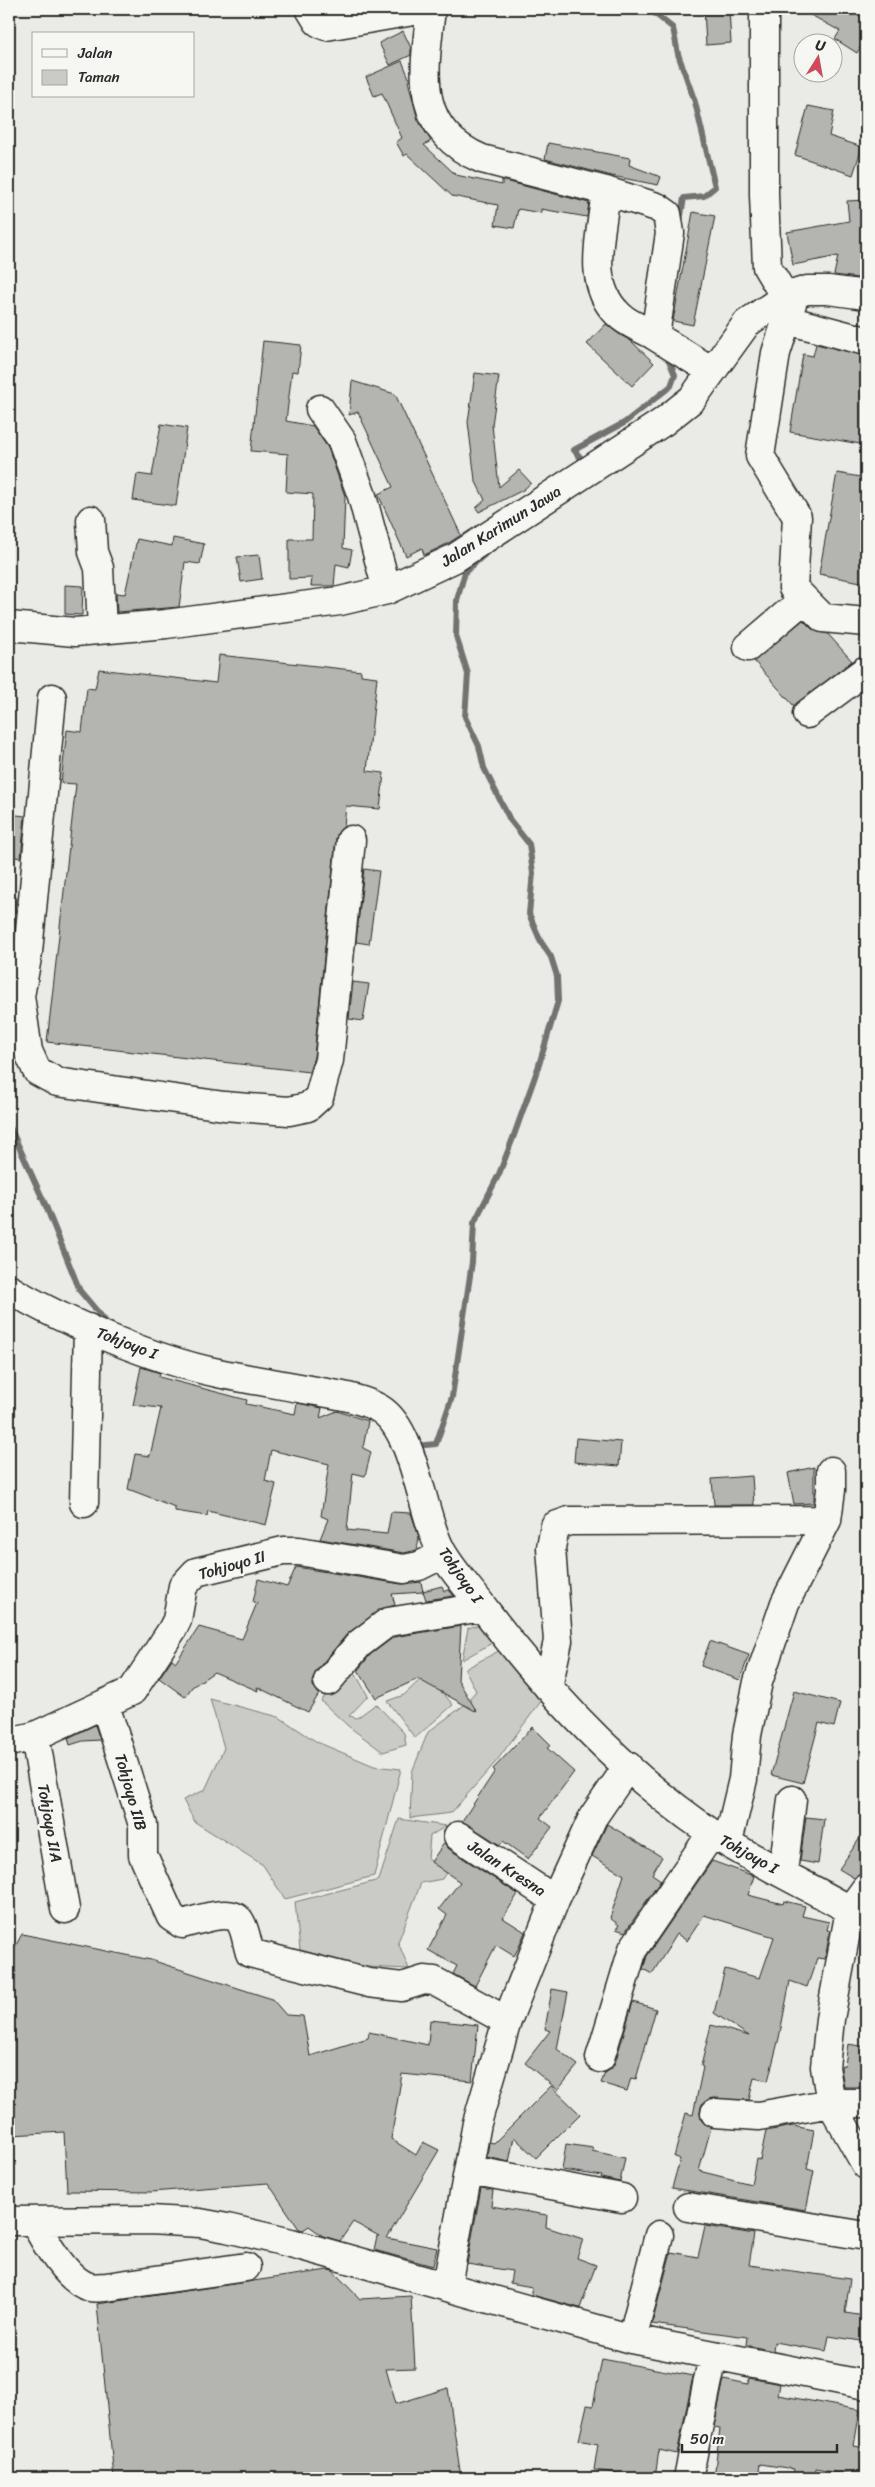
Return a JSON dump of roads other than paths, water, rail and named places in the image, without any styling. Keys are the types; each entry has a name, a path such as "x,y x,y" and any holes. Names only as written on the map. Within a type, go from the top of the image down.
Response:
{"street":[{"path":"310,9 318,22 326,26 425,9"},
{"path":"431,9 426,58 427,93 439,127 451,142 463,151 482,159 606,191 657,207 667,214 670,233 655,336"},
{"path":"764,9 764,195 767,267 789,304 866,341"},
{"path":"606,191 597,270 603,294 618,315 712,371"},
{"name":"Jalan Karimun Jawa","path":"9,626 75,632 166,624 340,601 387,590 455,558 624,448 692,399 747,323 789,304 807,290 828,290 866,295"},
{"path":"789,304 776,353 760,456 797,517 793,588 823,618 866,622"},
{"path":"320,409 342,441 362,496 387,590"},
{"path":"91,520 93,552 99,568 102,629"},
{"path":"748,647 803,600"},
{"path":"807,714 866,670"},
{"path":"52,698 28,952 14,998 28,1052 37,1071 57,1082 224,1106 289,1111 308,1107 319,1097 329,1060 351,840"},
{"name":"Tohjoyo I","path":"9,1289 88,1328 165,1357 216,1373 354,1399 381,1409 400,1432 417,1476 429,1523 443,1554 548,1687 628,1766 720,1838 850,1910"},
{"path":"84,1503 88,1328"},
{"path":"600,2058 633,1949 720,1838 743,1779 747,1735 758,1682 785,1603 827,1520 832,1490 831,1470"},
{"path":"548,1687 558,1641 551,1548 555,1526 569,1521 827,1520"},
{"name":"Tohjoyo II","path":"9,1742 35,1736 132,1691 172,1630 177,1620 183,1586 196,1572 283,1551 404,1569 419,1566 443,1554"},
{"path":"328,1681 359,1644 388,1622 483,1607"},
{"name":"Tohjoyo IIB","path":"104,1705 144,1824 143,1855 171,1917 182,1924 222,1914 237,1918 241,1923 250,1953 369,1983 402,1987 424,1980 434,1981 507,2021"},
{"name":"Tohjoyo IIA","path":"35,1736 65,1909"},
{"path":"447,2285 482,2102 507,2021 555,1900 593,1817 628,1766"},
{"path":"783,1872 792,1800"},
{"name":"Jalan Kresna","path":"458,1836 555,1900"},
{"path":"866,1888 850,1910 826,2049 826,2075 831,2103 866,2165"},
{"path":"715,2113 759,2116 831,2103 866,2103"},
{"path":"469,2170 622,2198"},
{"path":"688,2207 866,2236"},
{"path":"22,2221 150,2220 200,2223 291,2243 447,2285 632,2339 866,2385"},
{"path":"22,2221 43,2239 74,2278 89,2286 106,2287 246,2267"},
{"path":"632,2339 659,2235"},
{"path":"688,2478 713,2356"}],"waterway":[{"path":"649,9 673,28 678,54 695,102 715,187 704,196 684,198 680,221"},
{"path":"586,464 574,450 624,423 671,386 675,375 666,353"},
{"path":"415,1446 436,1444 452,1397 472,1262 474,1223 499,1174 513,1138 538,1068 558,1001 557,976 551,957 541,942 529,914 533,873 529,844 510,820 484,768 479,746 465,717 468,674 456,636 457,600 465,572 485,554"},
{"path":"9,1125 45,1204 80,1291 107,1323 112,1325"}]}
